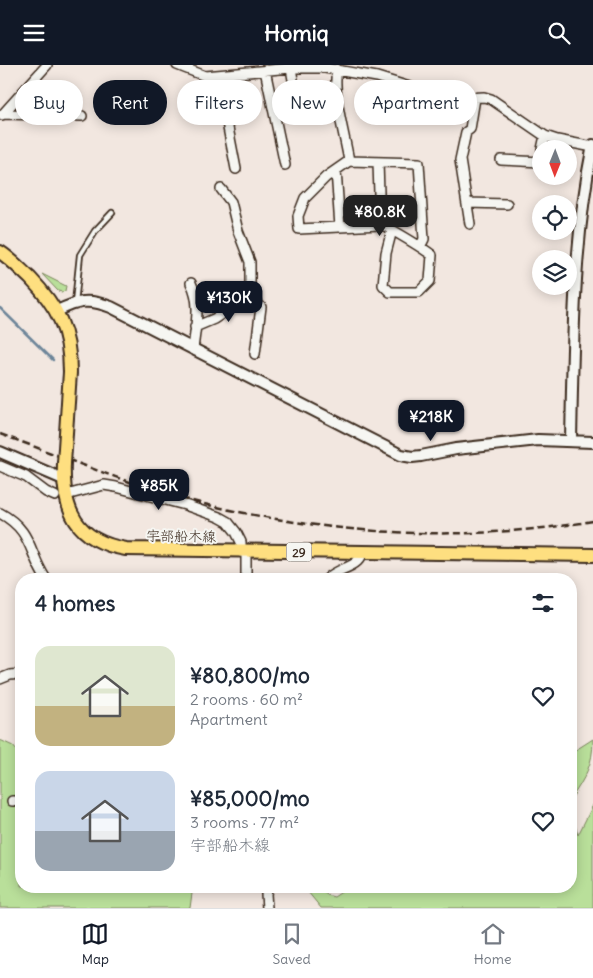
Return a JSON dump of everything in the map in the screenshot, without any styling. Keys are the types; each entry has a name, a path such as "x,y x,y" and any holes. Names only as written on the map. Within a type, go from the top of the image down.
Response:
{"main road":[{"name":"宇部船木線","path":"0,253 30,279 57,311 67,335 70,353 70,372 63,479 64,493 68,508 74,519 90,535 106,544 114,547 139,550 593,555"}],"street":[{"path":"2,115 47,65"},
{"path":"178,65 205,76 291,68 325,68 387,80"},
{"path":"291,68 293,80"},
{"path":"337,69 335,78 336,92 350,161"},
{"path":"265,71 285,165"},
{"path":"218,76 236,169"},
{"path":"477,98 491,99 545,136 593,146 583,199 574,293 571,441"},
{"path":"2,115 15,115"},
{"path":"470,224 460,160 466,132 470,129 471,125"},
{"path":"544,140 545,136"},
{"path":"501,160 532,166"},
{"path":"392,230 386,253 383,285 390,292 419,292 430,281 432,255 420,247 392,230 380,225 299,229 298,216 305,198 326,177 350,161 419,163 424,239 420,247"},
{"path":"378,162 380,225"},
{"path":"336,170 340,227"},
{"path":"221,189 231,202 238,231 250,262 250,295 261,307 254,354"},
{"path":"467,203 507,204"},
{"path":"191,283 196,293 197,301 193,350"},
{"path":"195,327 214,319 250,295"},
{"path":"57,311 75,303 86,301 100,303 401,455 421,456 456,449 522,441 593,442"},
{"path":"0,452 63,479"},
{"path":"0,466 26,477 46,492 55,496"},
{"path":"70,494 104,485 116,487 208,513 228,522 236,531 241,542 245,573"},
{"path":"0,513 18,525 28,540 43,573"},
{"path":"335,573 341,569 355,565 361,559 363,552"},
{"path":"0,679 15,675"},
{"path":"266,893 267,908"}],"lane":[{"path":"75,303 80,255 95,231 112,213"}],"green space":[{"path":"42,274 66,286 65,291 58,291"},
{"path":"593,739 590,764 577,789 577,749"},
{"path":"0,740 15,748 15,893 192,893 190,908 0,908"},
{"path":"593,805 593,908 321,908 309,893 325,893 334,897 340,893 577,893 577,832 578,835"}],"waterway":[{"path":"0,308 53,360"}],"railway":[{"path":"0,434 161,492 234,511 285,520 388,532 440,533 543,528 593,521"}]}
